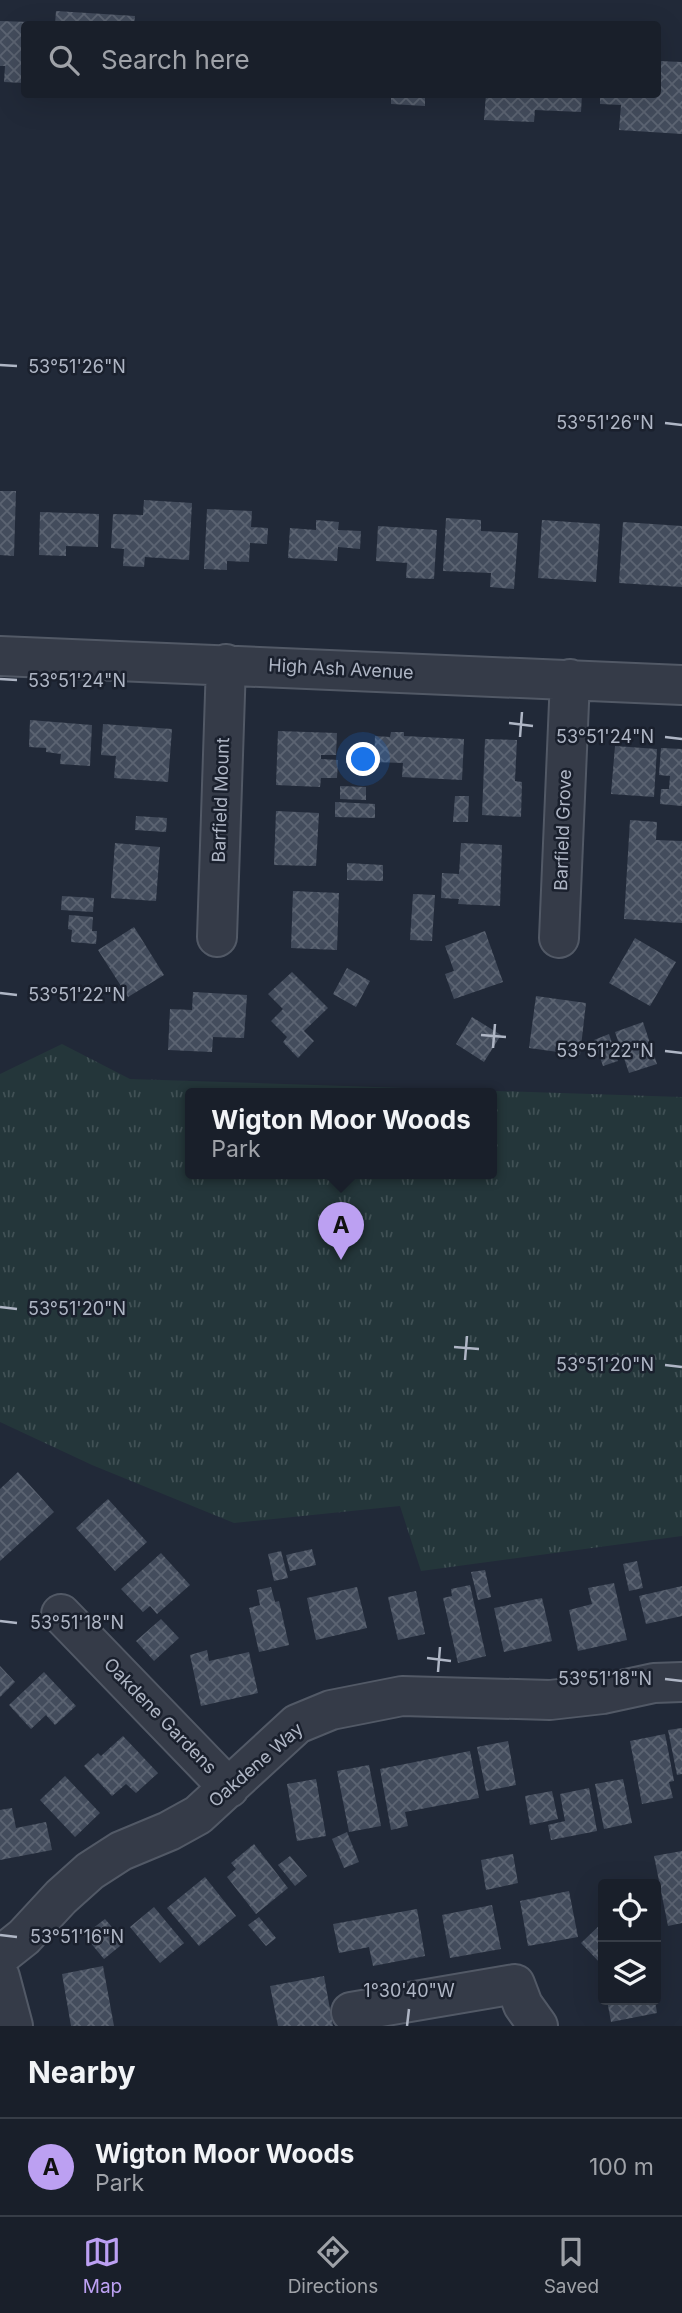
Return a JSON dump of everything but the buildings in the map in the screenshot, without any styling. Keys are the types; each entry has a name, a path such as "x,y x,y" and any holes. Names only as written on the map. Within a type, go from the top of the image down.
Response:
{"street":[{"name":"High Ash Avenue","path":"0,656 682,685"},
{"name":"Barfield Mount","path":"217,937 226,664"},
{"name":"Barfield Grove","path":"559,938 570,680"},
{"name":"Oakdene Gardens","path":"61,1614 229,1788"},
{"name":"Oakdene Way","path":"0,1956 90,1871 121,1852 198,1815 297,1724 331,1710 402,1696 550,1700 603,1694 654,1683 682,1682"},
{"path":"0,1977 13,2026"},
{"path":"351,2012 515,1984 523,2005 538,2026"}],"green space":[{"path":"62,1044 130,1079 406,1088 185,1088 185,1179 497,1179 497,1091 682,1097 682,1536 421,1571 400,1506 234,1523 92,1465 0,1422 0,1074"}],"place":[{"name":"Wigton Moor Woods","path":"341,1260"}]}
